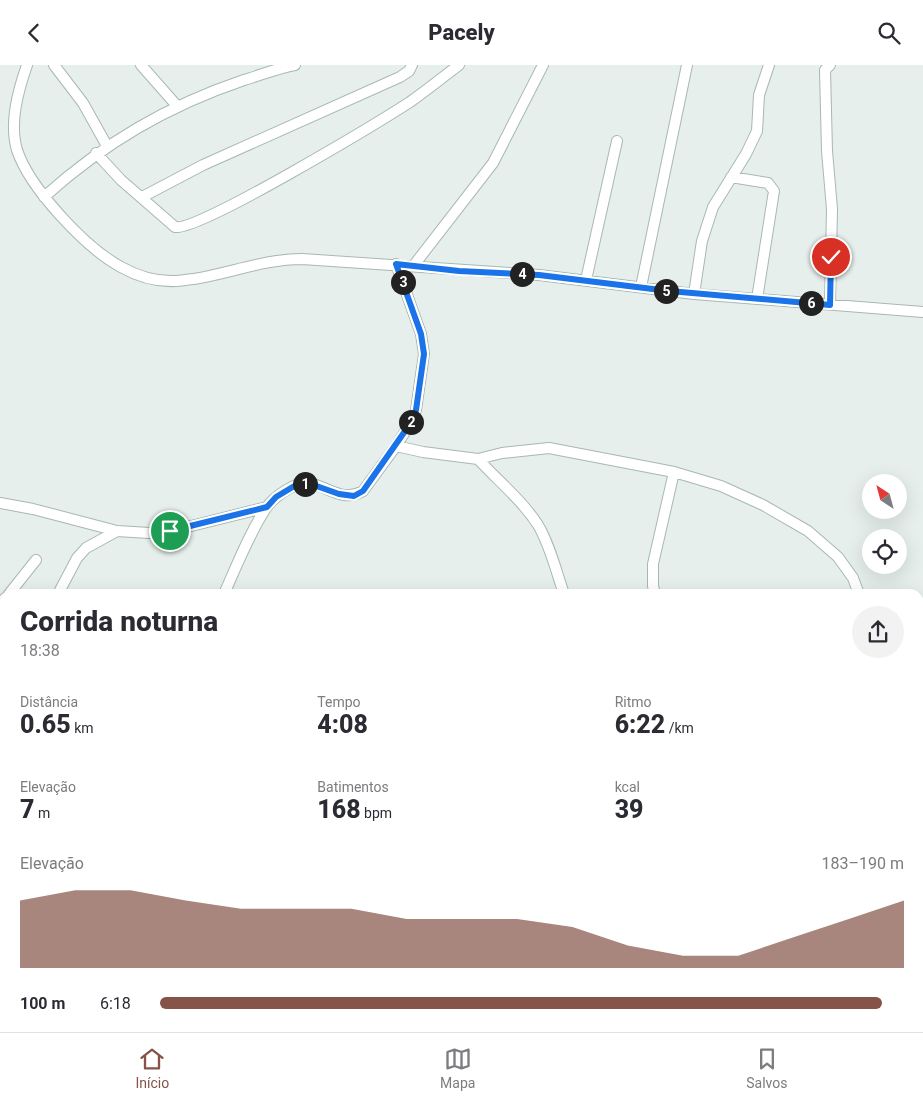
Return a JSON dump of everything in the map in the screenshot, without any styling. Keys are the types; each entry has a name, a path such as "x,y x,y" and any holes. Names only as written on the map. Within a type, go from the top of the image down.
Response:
{"street":[{"path":"27,65 20,87 14,124 17,149 27,173 44,197 100,252 121,267 143,277 175,281 211,276 282,259 302,259 414,265 459,271 539,275 694,294 923,312"},
{"path":"54,65 83,103 107,146"},
{"path":"44,197 96,153 128,132 215,90 266,69 295,65"},
{"path":"142,197 204,165 400,77 412,65"},
{"path":"96,153 121,180 175,227 179,228 268,186 345,142 411,101 459,65"},
{"path":"414,265 493,163 543,65"},
{"path":"641,287 686,65"},
{"path":"694,294 702,241 713,207 758,131 759,95 769,65"},
{"path":"830,65 825,71 827,151 832,209 830,305"},
{"path":"147,67 178,107"},
{"path":"586,280 617,141"},
{"path":"731,177 768,183 774,191 757,299"},
{"path":"226,589 249,540 267,507 276,497 296,485 308,483 339,494 354,496 363,491 410,424 416,410 424,354 421,334 396,264"},
{"path":"396,446 423,452 478,459 502,453 549,448 674,472 729,490 762,505 808,531 838,557 853,578 857,589"},
{"path":"478,459 538,525 562,589"},
{"path":"654,589 653,564 674,472"},
{"path":"0,503 33,509 117,531 149,533 170,531 267,507"},
{"path":"61,589 77,559 86,548 117,531"},
{"path":"11,589 36,560"}],"route":[{"path":"170,531 267,507 276,497 296,485 308,483 339,494 354,496 363,491 396,446 410,424 416,410 424,354 421,334 396,264 459,271 539,275 669,291 830,305 831,257"}]}
